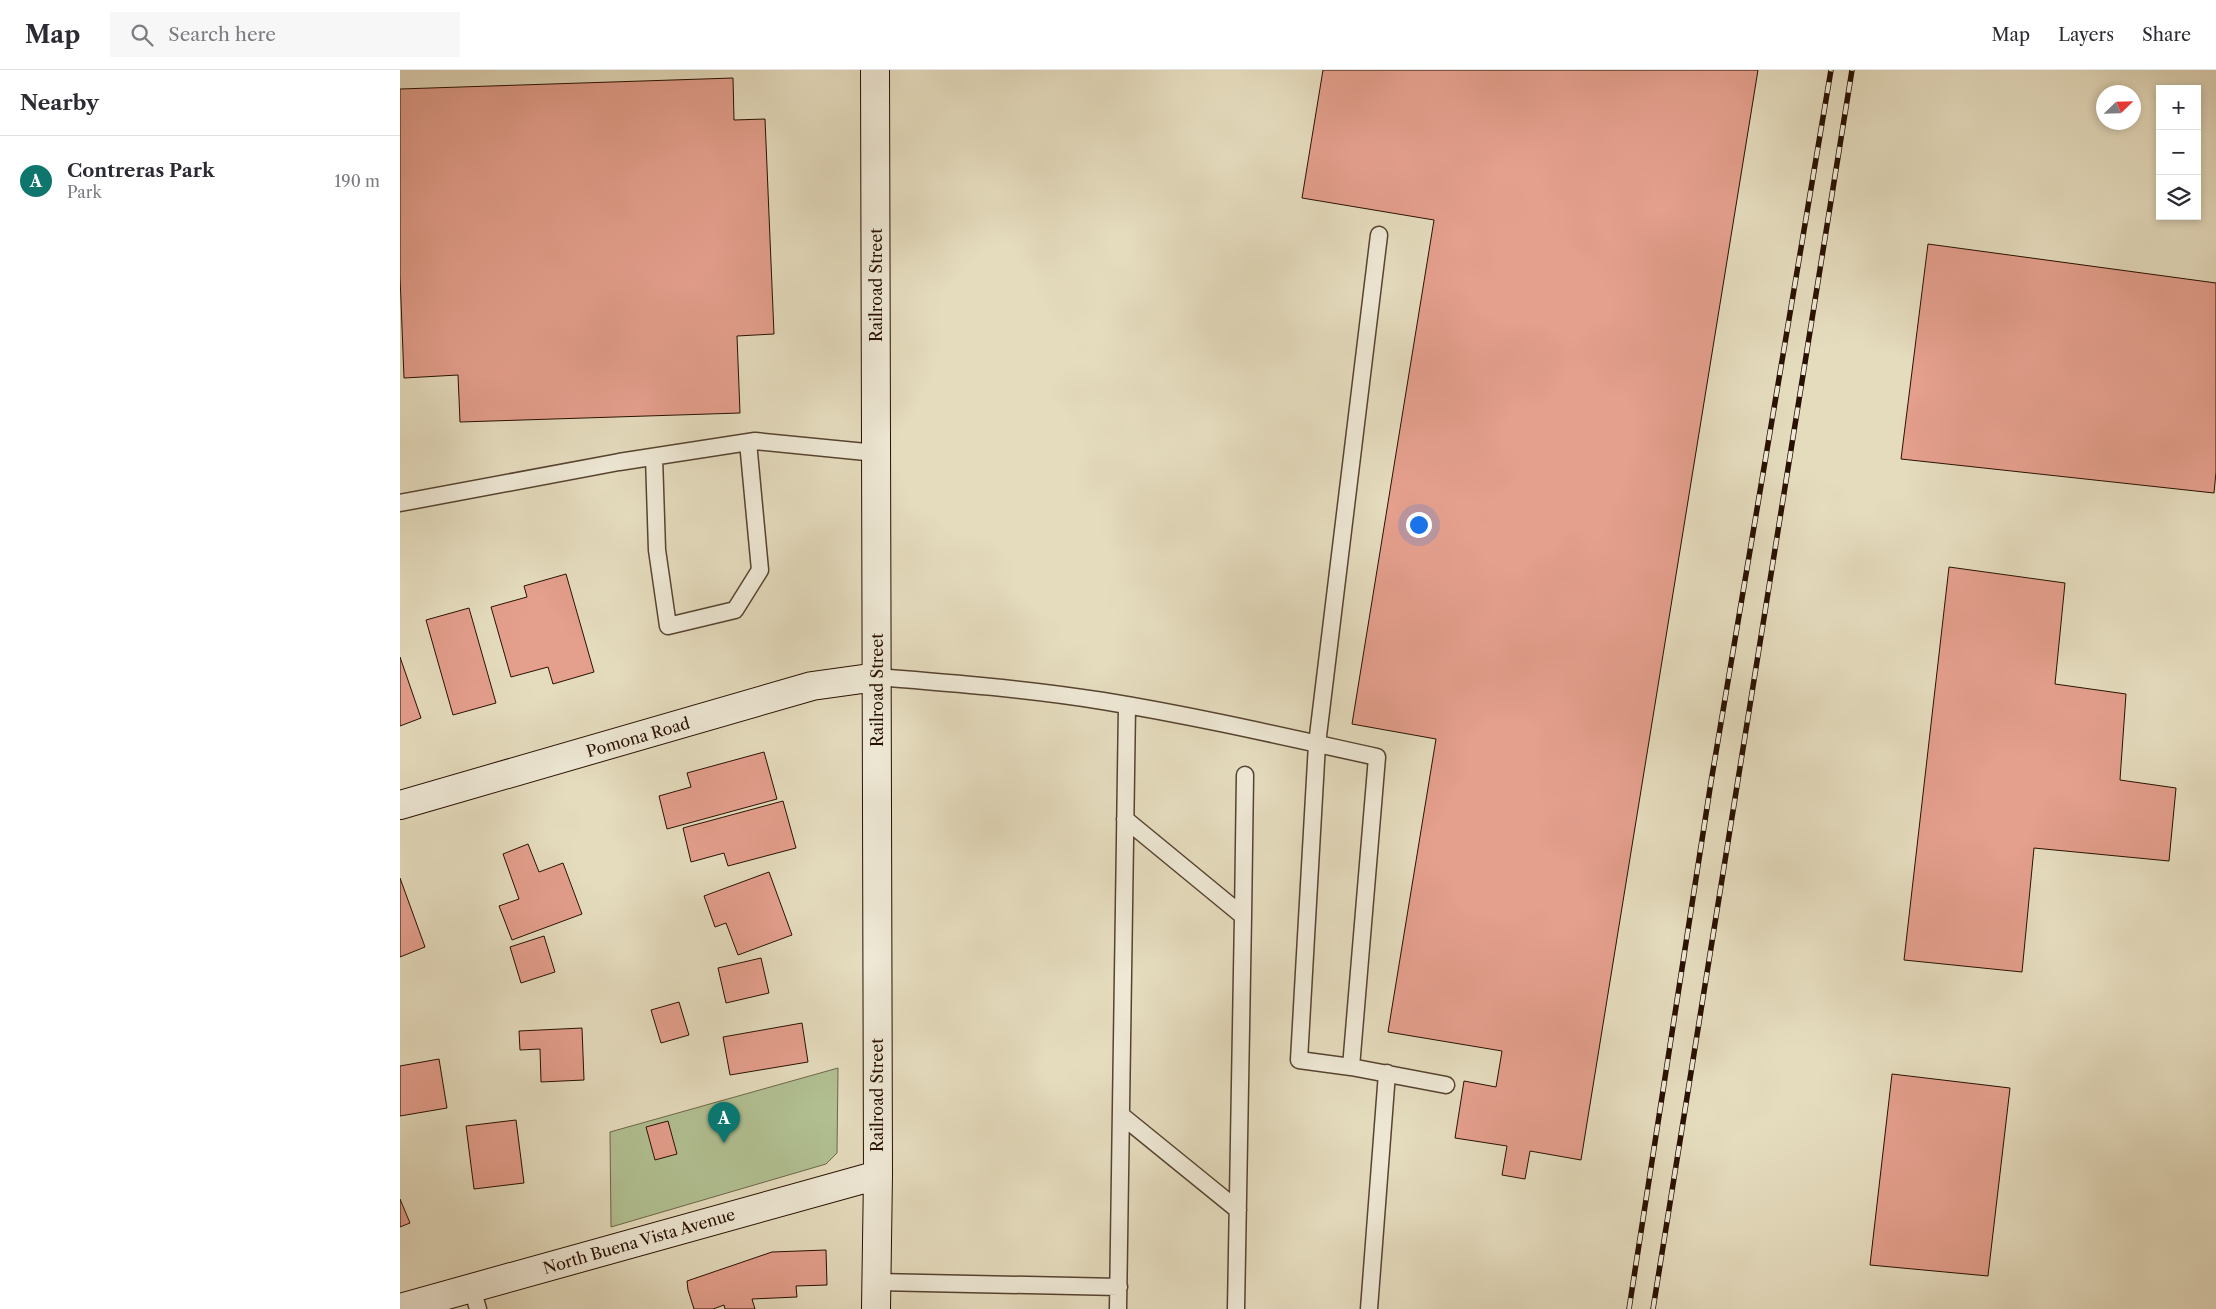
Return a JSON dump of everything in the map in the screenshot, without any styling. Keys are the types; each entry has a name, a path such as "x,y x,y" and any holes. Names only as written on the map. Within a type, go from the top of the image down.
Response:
{"main road":[{"name":"Railroad Street","path":"875,70 878,1175 876,1309"},
{"name":"Pomona Road","path":"400,805 812,686 877,677"},
{"name":"North Buena Vista Avenue","path":"400,1308 475,1298 878,1175"}],"lane":[{"path":"1379,235 1317,744 1299,1060 1351,1067 1446,1085"},
{"path":"654,457 657,550 668,626 735,610 760,570 748,442"},
{"path":"400,504 654,457 748,442 876,453"},
{"path":"877,677 979,686 1127,706 1377,757 1351,1067"},
{"path":"1118,1309 1127,706"},
{"path":"1236,1309 1245,775"},
{"path":"1125,819 1243,916"},
{"path":"1369,1309 1387,1074"},
{"path":"1121,1115 1238,1210"},
{"path":"877,1282 1118,1287"}],"green space":[{"path":"838,1068 837,1153 826,1164 611,1227 610,1132"}],"building":[{"path":"1323,70 1758,70 1581,1160 1530,1151 1525,1179 1502,1175 1507,1146 1455,1138 1464,1081 1496,1087 1502,1051 1388,1032 1436,739 1352,724 1434,220 1302,198"},
{"path":"733,78 734,120 765,119 774,334 737,336 740,413 460,422 458,375 404,378 400,276 400,89"},
{"path":"1928,244 2216,283 2216,472 2214,493 1901,459"},
{"path":"1949,567 2065,583 2055,684 2126,694 2120,780 2176,788 2169,861 2034,848 2022,972 1904,960"},
{"path":"566,574 594,672 553,684 548,667 511,677 491,607 527,597 524,586"},
{"path":"469,608 496,703 453,715 426,620"},
{"path":"400,657 421,718 400,726"},
{"path":"764,752 777,799 667,829 659,796 691,787 687,773"},
{"path":"783,801 796,848 728,866 724,853 691,862 683,828"},
{"path":"528,844 539,872 563,863 582,914 512,940 499,906 519,899 503,854"},
{"path":"769,872 792,935 738,955 726,923 715,927 704,896"},
{"path":"400,878 425,947 400,957"},
{"path":"544,936 555,972 521,983 510,947"},
{"path":"761,958 769,993 726,1003 718,968"},
{"path":"679,1002 689,1035 661,1043 651,1010"},
{"path":"802,1023 808,1062 730,1075 723,1037"},
{"path":"582,1028 584,1080 541,1082 540,1049 520,1050 519,1031"},
{"path":"439,1059 447,1108 400,1116 400,1066"},
{"path":"1892,1074 2010,1088 1988,1276 1870,1265"},
{"path":"516,1120 524,1183 474,1189 466,1126"},
{"path":"668,1121 677,1154 655,1160 646,1127"},
{"path":"400,1199 410,1223 400,1227"},
{"path":"826,1250 827,1285 796,1286 797,1297 752,1299 755,1309 725,1309 724,1305 713,1309 694,1309 687,1281 772,1252"}],"railway":[{"path":"1629,1309 1711,782 1831,70"},
{"path":"1653,1309 1852,70"}],"place":[{"name":"Contreras Park","path":"724,1143"}]}
